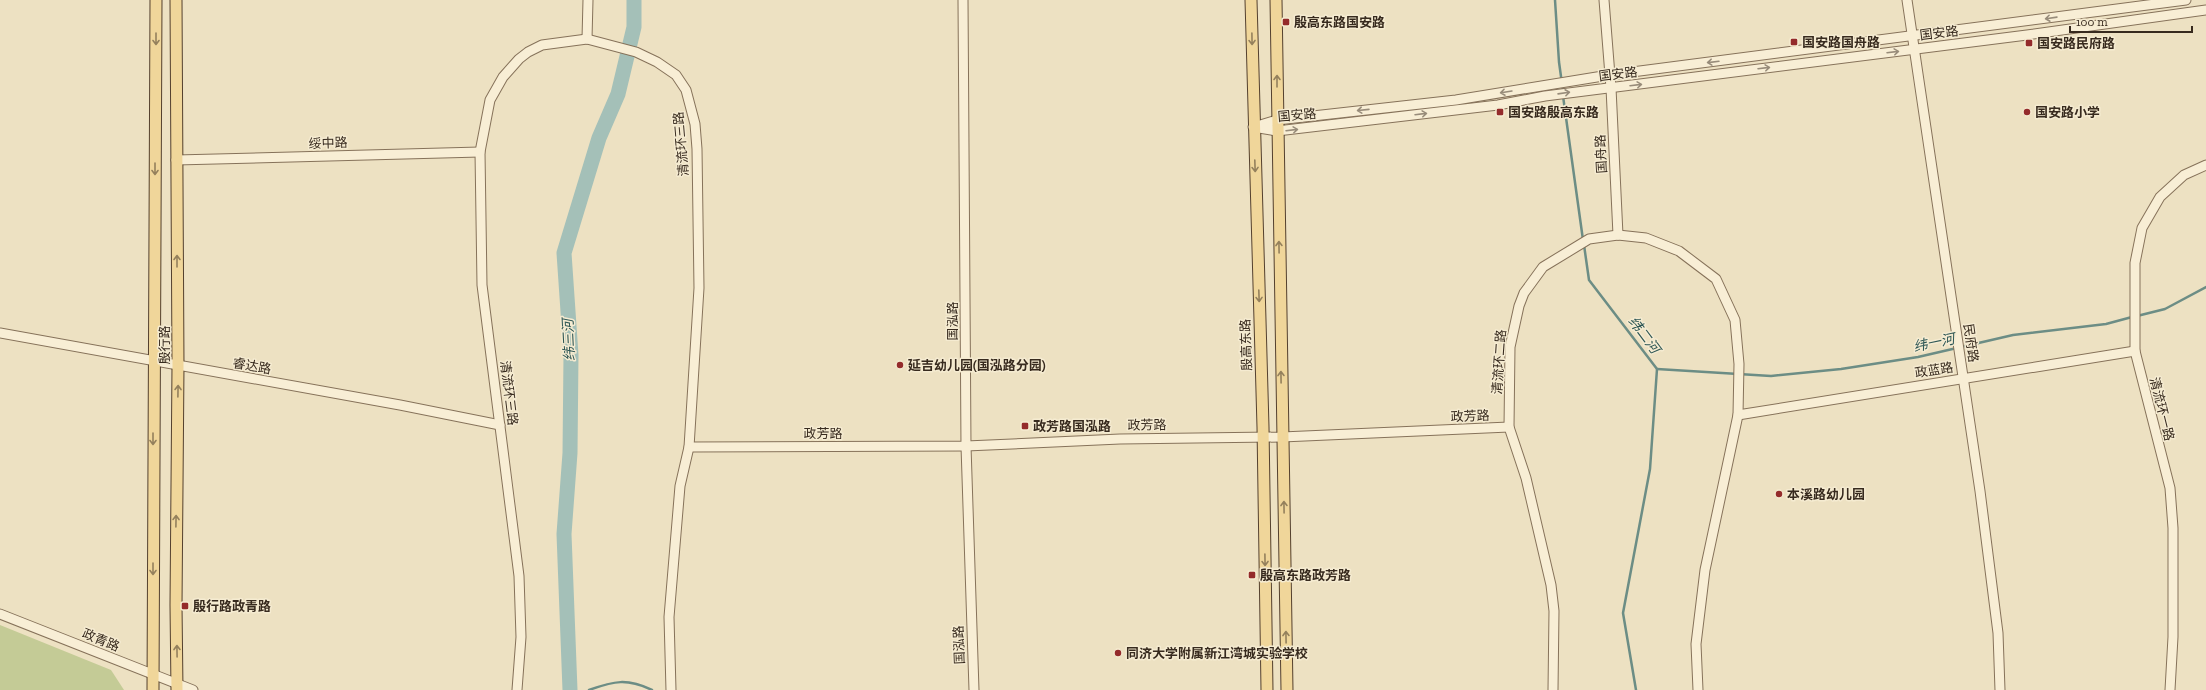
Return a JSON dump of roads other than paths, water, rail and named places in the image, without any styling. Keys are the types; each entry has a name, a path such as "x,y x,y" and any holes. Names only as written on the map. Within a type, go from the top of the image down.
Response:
{"main road":[{"name":"殷行路","path":"152,690 156,0"},
{"name":"殷行路","path":"176,0 178,366 176,605 177,687"},
{"name":"殷高东路","path":"1251,0 1253,127 1263,437 1267,690"},
{"path":"1276,0 1287,690"}],"street":[{"path":"587,39 588,0"},
{"name":"国泓路","path":"963,0 966,446 974,690"},
{"name":"国舟路","path":"1604,0 1611,88 1618,234"},
{"name":"民府路","path":"1907,0 1963,379 1998,633 2000,690"},
{"name":"国安路","path":"1277,126 1456,100 1609,75 1912,37 2186,0"},
{"name":"国安路","path":"1253,127 1498,105 1545,96 2027,35 2206,10"},
{"name":"清流环三路","path":"516,690 521,637 519,576 482,286 480,152 490,100 503,77 519,59 528,52 542,45 587,39 636,52 657,62 676,75 686,90 692,108 698,148 698,288 689,447 680,486 669,617 671,690"},
{"name":"绥中路","path":"176,160 480,152"},
{"name":"清流环一路","path":"2170,690 2173,637 2173,528 2170,488 2135,352 2135,263 2142,228 2154,206 2167,189 2184,175 2206,164"},
{"name":"清流环二路","path":"1553,690 1555,642 1551,585 1526,478 1509,427 1510,347 1516,315 1524,293 1543,268 1589,239 1618,234 1646,238 1679,251 1716,279 1735,320 1740,364 1738,415 1705,570 1696,644 1698,690"},
{"name":"睿达路","path":"0,333 400,405 500,425"},
{"name":"政蓝路","path":"1738,415 2135,352"},
{"name":"政芳路","path":"689,447 966,446 1120,439 1282,437 1509,427"},
{"name":"政青路","path":"0,614 152,675 177,687 193,690"}],"waterway":[{"name":"纬三河","path":"570,690 564,534 570,453 571,355 564,253 599,138 618,94 634,27 634,0"},
{"name":"纬二河","path":"1555,0 1559,62 1563,91"},
{"name":"纬二河","path":"1563,96 1583,240"},
{"name":"纬二河","path":"1584,245 1589,280 1657,369 1650,469 1623,613 1636,690"},
{"name":"纬一河","path":"2137,316 2165,309 2206,287"},
{"name":"纬一河","path":"1657,369 1771,376 1841,369 1918,357 2013,335 2106,324 2132,317"},
{"path":"589,690 620,682 628,682 652,690"}],"place":[{"name":"殷高东路国安路","path":"1286,22"},
{"name":"国安路国舟路","path":"1794,42"},
{"name":"国安路民府路","path":"2029,43"},
{"name":"国安路殷高东路","path":"1500,112"},
{"name":"国安路小学","path":"2027,112"},
{"name":"延吉幼儿园(国泓路分园)","path":"900,365"},
{"name":"政芳路国泓路","path":"1025,426"},
{"name":"本溪路幼儿园","path":"1779,494"},
{"name":"殷高东路政芳路","path":"1252,575"},
{"name":"殷行路政青路","path":"185,606"},
{"name":"同济大学附属新江湾城实验学校","path":"1118,653"}]}
